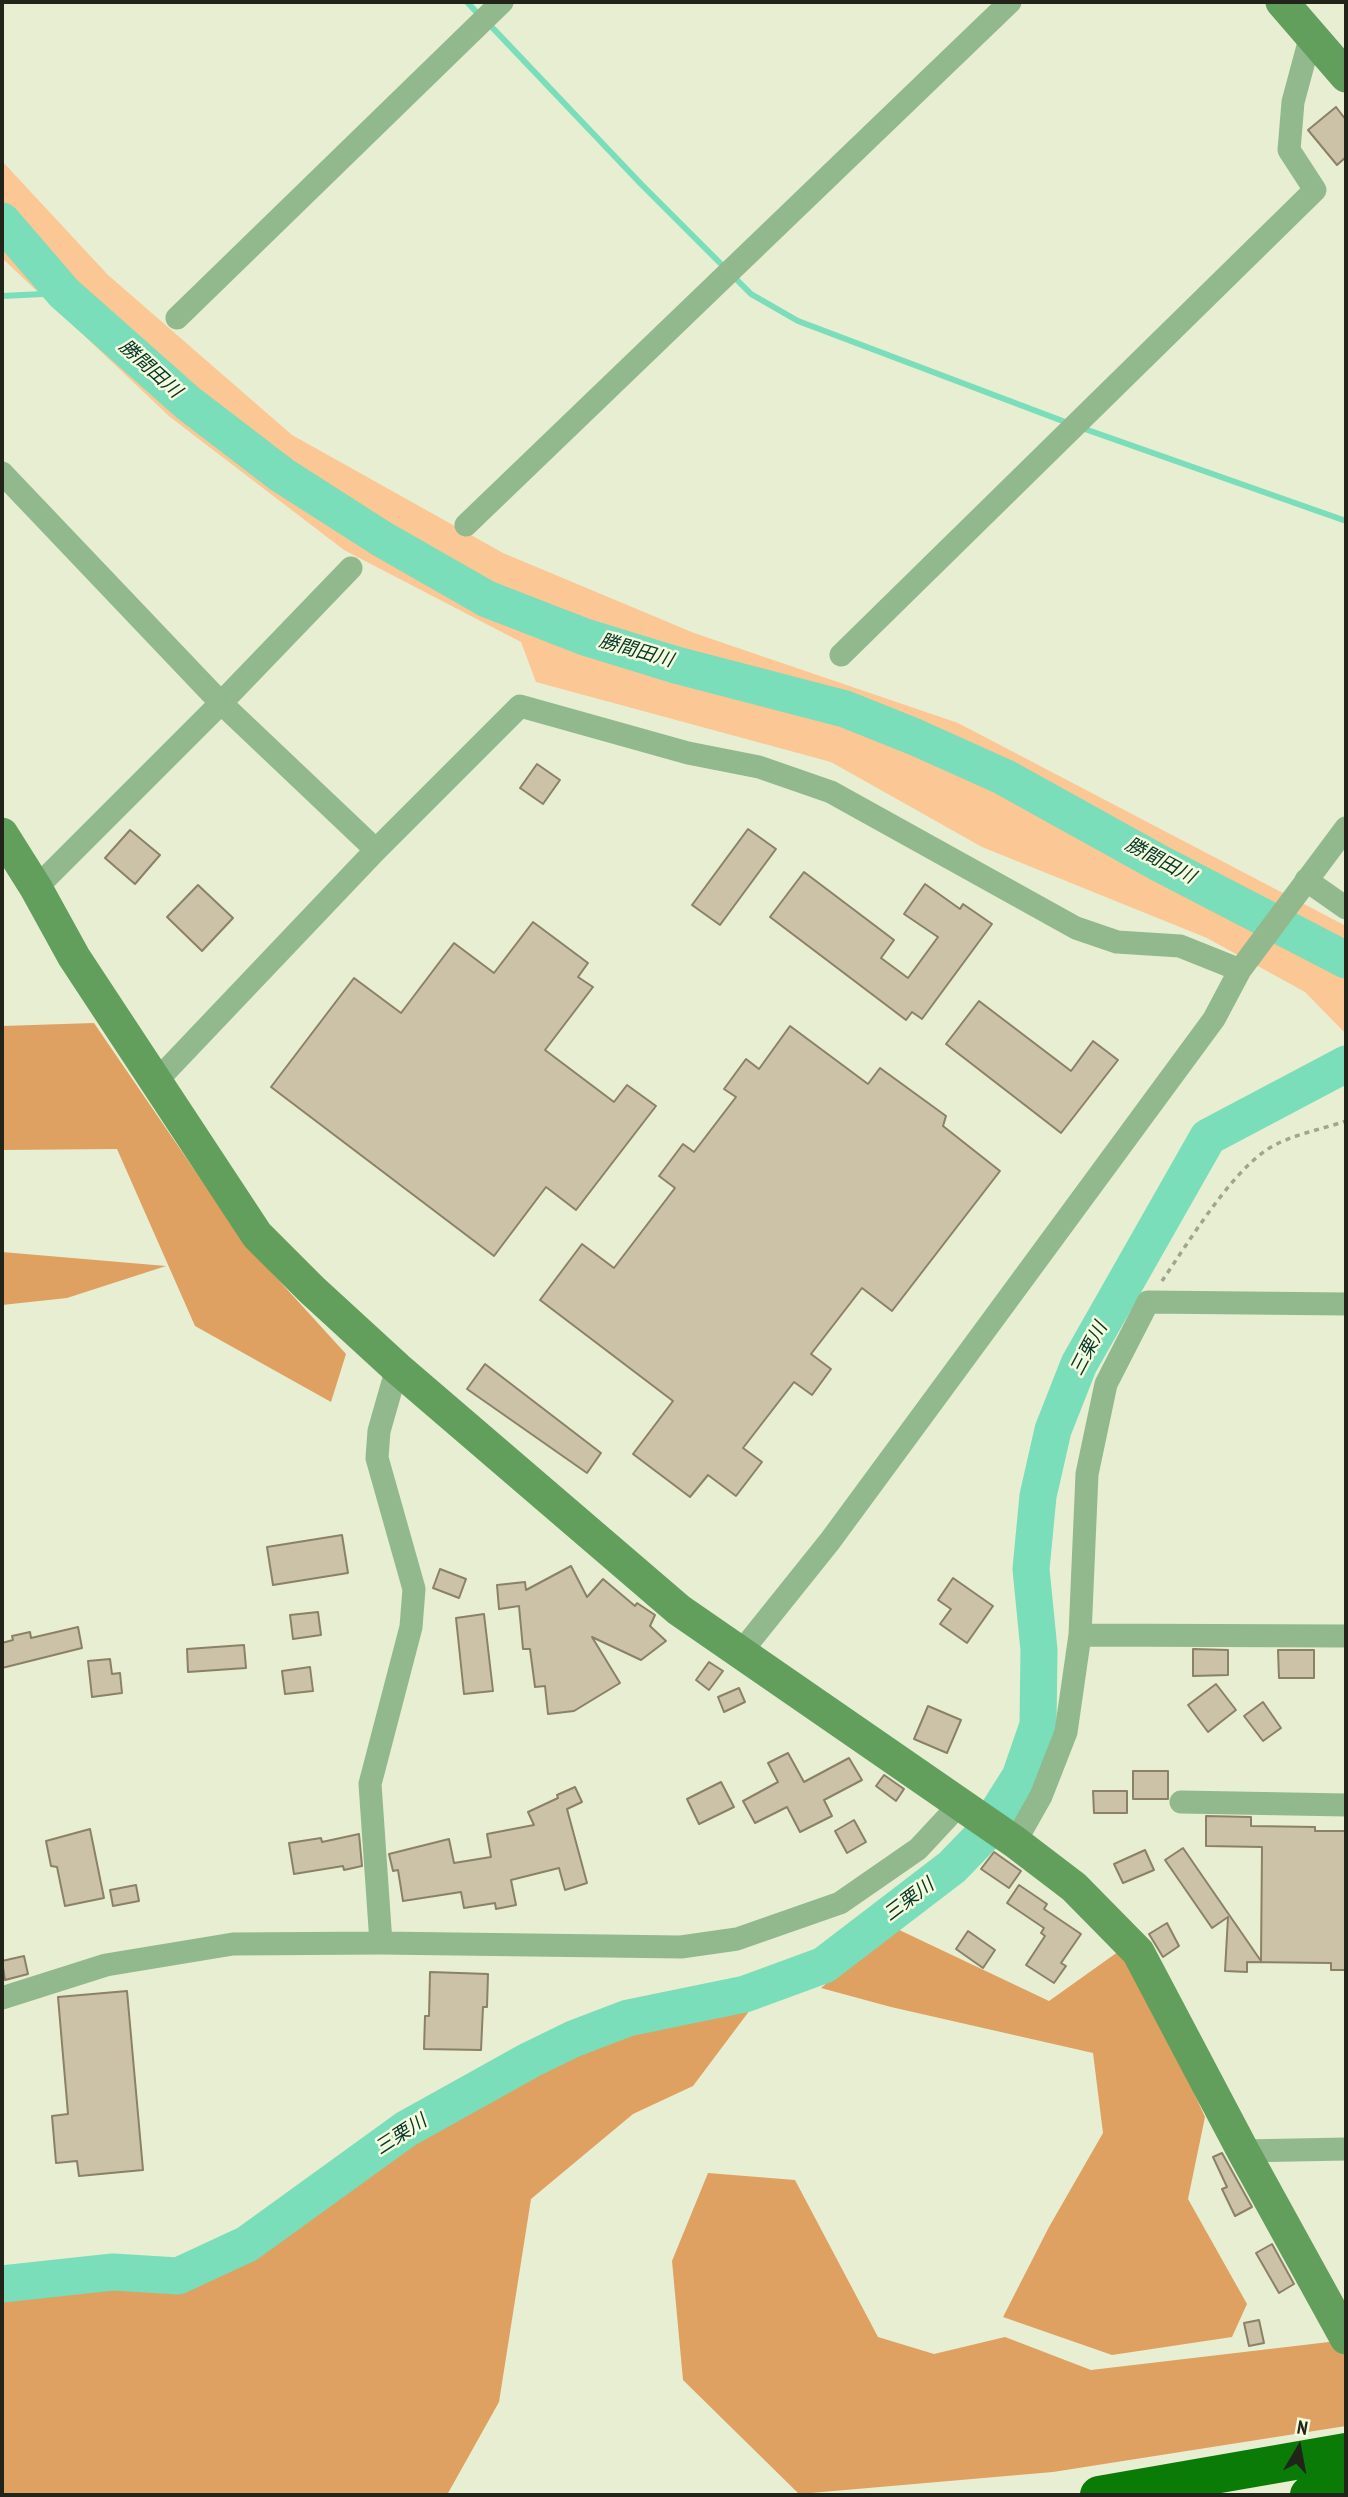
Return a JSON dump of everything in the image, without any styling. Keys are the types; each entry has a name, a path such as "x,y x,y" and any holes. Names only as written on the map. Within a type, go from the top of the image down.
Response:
{"highway":[{"path":"1099,2495 1346,2452"},
{"path":"1309,2495 1346,2488"}],"street":[{"path":"177,318 502,2"},
{"path":"466,524 1010,2"},
{"path":"1282,2 1346,76"},
{"path":"841,655 1315,190 1289,149 1293,103 1311,35"},
{"path":"2,473 221,703 376,850"},
{"path":"36,888 351,568"},
{"path":"154,1081 376,850 520,706 688,753 759,767 831,792 1076,928 1117,942 1180,946 1245,964"},
{"path":"741,1651 830,1541 1190,1052 1214,1018 1245,964 1346,828"},
{"path":"2,834 74,957 257,1235 312,1290 397,1368 679,1610 1015,1842 1074,1886 1138,1952 1346,2338"},
{"path":"1302,885 1346,908"},
{"path":"1015,1842 1041,1796 1066,1732 1080,1635 1087,1474 1107,1384 1148,1302 1346,1304"},
{"path":"381,1942 370,1784 411,1628 414,1589 377,1458 379,1431 397,1368"},
{"path":"1080,1635 1346,1636"},
{"path":"1181,1802 1346,1805"},
{"path":"2,1998 106,1965 233,1944 381,1942 681,1947 737,1939 840,1903 918,1849 959,1805"},
{"path":"1243,2151 1346,2149"}],"path":[{"path":"1148,1302 1203,1220 1239,1176 1265,1151 1290,1139 1346,1121"}],"shaded area":[{"path":"2,161 108,275 292,435 503,553 694,633 958,723 1346,926 1346,1034 1305,992 1207,938 982,847 831,762 536,682 521,642 344,550 170,417 2,258"},
{"path":"94,1023 243,1241 346,1354 331,1402 195,1326 117,1149 2,1150 2,1026"},
{"path":"2,1252 166,1266 67,1298 2,1305"},
{"path":"893,1927 1049,2001 1122,1949 1161,2020 1205,2117 1188,2199 1247,2304 1232,2337 1112,2355 1003,2317 1049,2227 1103,2133 1093,2053 891,2007 821,1988"},
{"path":"762,1994 693,2086 633,2114 531,2199 499,2402 447,2495 2,2495 2,2284 229,2265 366,2157 558,2040"},
{"path":"708,2173 795,2180 878,2337 934,2354 1005,2337 1091,2370 1346,2340 1346,2426 1053,2472 799,2494 683,2380 672,2261"}],"building":[{"path":"1336,107 1346,120 1346,157 1337,165 1308,130"},
{"path":"537,764 560,780 543,804 520,788"},
{"path":"748,829 776,849 720,925 692,905"},
{"path":"130,830 160,855 135,884 105,858"},
{"path":"804,872 894,940 881,958 908,978 938,937 904,914 925,884 960,909 963,904 992,924 922,1019 912,1012 906,1020 770,917"},
{"path":"198,885 233,918 202,951 167,917"},
{"path":"533,922 588,963 578,977 593,987 545,1050 614,1102 627,1085 656,1106 576,1210 546,1187 494,1256 271,1087 354,978 401,1013 454,943 494,973"},
{"path":"979,1001 1071,1071 1093,1041 1118,1060 1061,1133 946,1044"},
{"path":"790,1026 868,1084 880,1068 946,1116 943,1126 1000,1171 892,1311 862,1288 811,1354 831,1369 812,1395 794,1382 743,1448 762,1462 736,1496 708,1475 690,1497 633,1454 673,1401 540,1300 582,1244 614,1268 675,1188 659,1176 683,1144 694,1152 736,1097 724,1089 746,1059 759,1069"},
{"path":"485,1364 601,1453 587,1473 467,1389"},
{"path":"342,1535 348,1573 273,1585 267,1547"},
{"path":"571,1566 587,1597 603,1579 635,1606 637,1603 655,1615 650,1626 666,1641 641,1660 592,1637 620,1683 574,1711 548,1714 545,1686 535,1687 530,1649 523,1649 519,1606 499,1609 497,1585 525,1582 526,1590"},
{"path":"440,1569 466,1579 459,1598 433,1588"},
{"path":"953,1578 993,1606 967,1643 940,1624 951,1609 938,1600"},
{"path":"318,1612 321,1635 293,1639 290,1615"},
{"path":"484,1614 493,1691 464,1694 456,1618"},
{"path":"78,1627 82,1648 2,1668 2,1643 13,1640 12,1636 30,1632 31,1638"},
{"path":"244,1645 246,1668 188,1672 187,1649"},
{"path":"1193,1649 1228,1650 1228,1675 1193,1676"},
{"path":"1278,1650 1314,1650 1314,1678 1279,1678"},
{"path":"110,1659 112,1674 120,1673 122,1693 92,1697 88,1661"},
{"path":"709,1662 723,1671 709,1690 696,1680"},
{"path":"310,1667 313,1691 285,1694 282,1671"},
{"path":"1216,1684 1236,1710 1208,1732 1188,1705"},
{"path":"739,1688 745,1702 724,1712 718,1697"},
{"path":"1263,1702 1281,1728 1263,1741 1244,1716"},
{"path":"928,1706 961,1720 947,1753 914,1739"},
{"path":"788,1753 804,1782 849,1758 862,1780 824,1800 832,1816 800,1832 787,1807 755,1823 743,1801 778,1782 768,1763"},
{"path":"1133,1771 1168,1771 1168,1799 1133,1799"},
{"path":"884,1775 904,1789 896,1801 876,1786"},
{"path":"721,1782 734,1807 699,1824 687,1799"},
{"path":"575,1787 582,1802 567,1809 587,1883 565,1890 559,1868 511,1880 516,1905 496,1909 495,1903 464,1908 461,1892 403,1901 398,1870 393,1871 389,1854 449,1839 454,1863 491,1857 487,1834 534,1825 528,1812"},
{"path":"1093,1791 1127,1791 1127,1813 1094,1813"},
{"path":"1206,1816 1251,1817 1251,1826 1315,1827 1315,1831 1346,1831 1346,1970 1331,1970 1331,1963 1247,1962 1247,1972 1225,1971 1228,1917 1212,1928 1165,1860 1183,1848 1261,1961 1262,1847 1206,1846"},
{"path":"854,1820 866,1842 847,1853 835,1831"},
{"path":"90,1829 104,1898 65,1906 57,1867 51,1866 46,1841"},
{"path":"359,1834 362,1866 344,1870 343,1866 294,1874 289,1843 321,1838 322,1842"},
{"path":"1145,1850 1154,1870 1123,1883 1114,1864"},
{"path":"994,1852 1021,1871 1009,1888 981,1869"},
{"path":"136,1885 139,1901 113,1906 110,1890"},
{"path":"1019,1885 1047,1904 1044,1909 1081,1934 1061,1963 1066,1966 1054,1983 1026,1965 1045,1936 1041,1933 1044,1928 1007,1903"},
{"path":"1167,1923 1179,1946 1163,1957 1149,1934"},
{"path":"968,1931 995,1950 983,1968 956,1949"},
{"path":"24,1956 28,1974 5,1980 2,1961"},
{"path":"430,1972 488,1974 481,2050 424,2049 425,2016 429,2016"},
{"path":"127,1991 143,2170 79,2176 77,2161 56,2163 52,2116 68,2114 58,1997"},
{"path":"1222,2153 1252,2207 1235,2216 1222,2189 1227,2187 1213,2157"},
{"path":"1272,2244 1294,2284 1279,2293 1256,2253"},
{"path":"1259,2320 1264,2343 1249,2346 1244,2323"}],"waterway":[{"path":"467,2 480,16"},
{"path":"488,23 641,184 751,294 798,321 1068,423"},
{"name":"勝間田川","path":"2,221 64,293 188,403 282,475 382,539 487,599 585,637 676,665 845,709 915,737 1004,777 1159,863 1346,960"},
{"path":"2,296 64,293"},
{"path":"1082,428 1346,521"},
{"name":"三栗川","path":"2,2284 113,2272 178,2276 247,2244 406,2129 573,2039 628,2018 745,1994 824,1965 952,1867 984,1834 1020,1777 1038,1725 1039,1650 1031,1569 1038,1496 1053,1430 1079,1364 1208,1137 1346,1064"}]}
